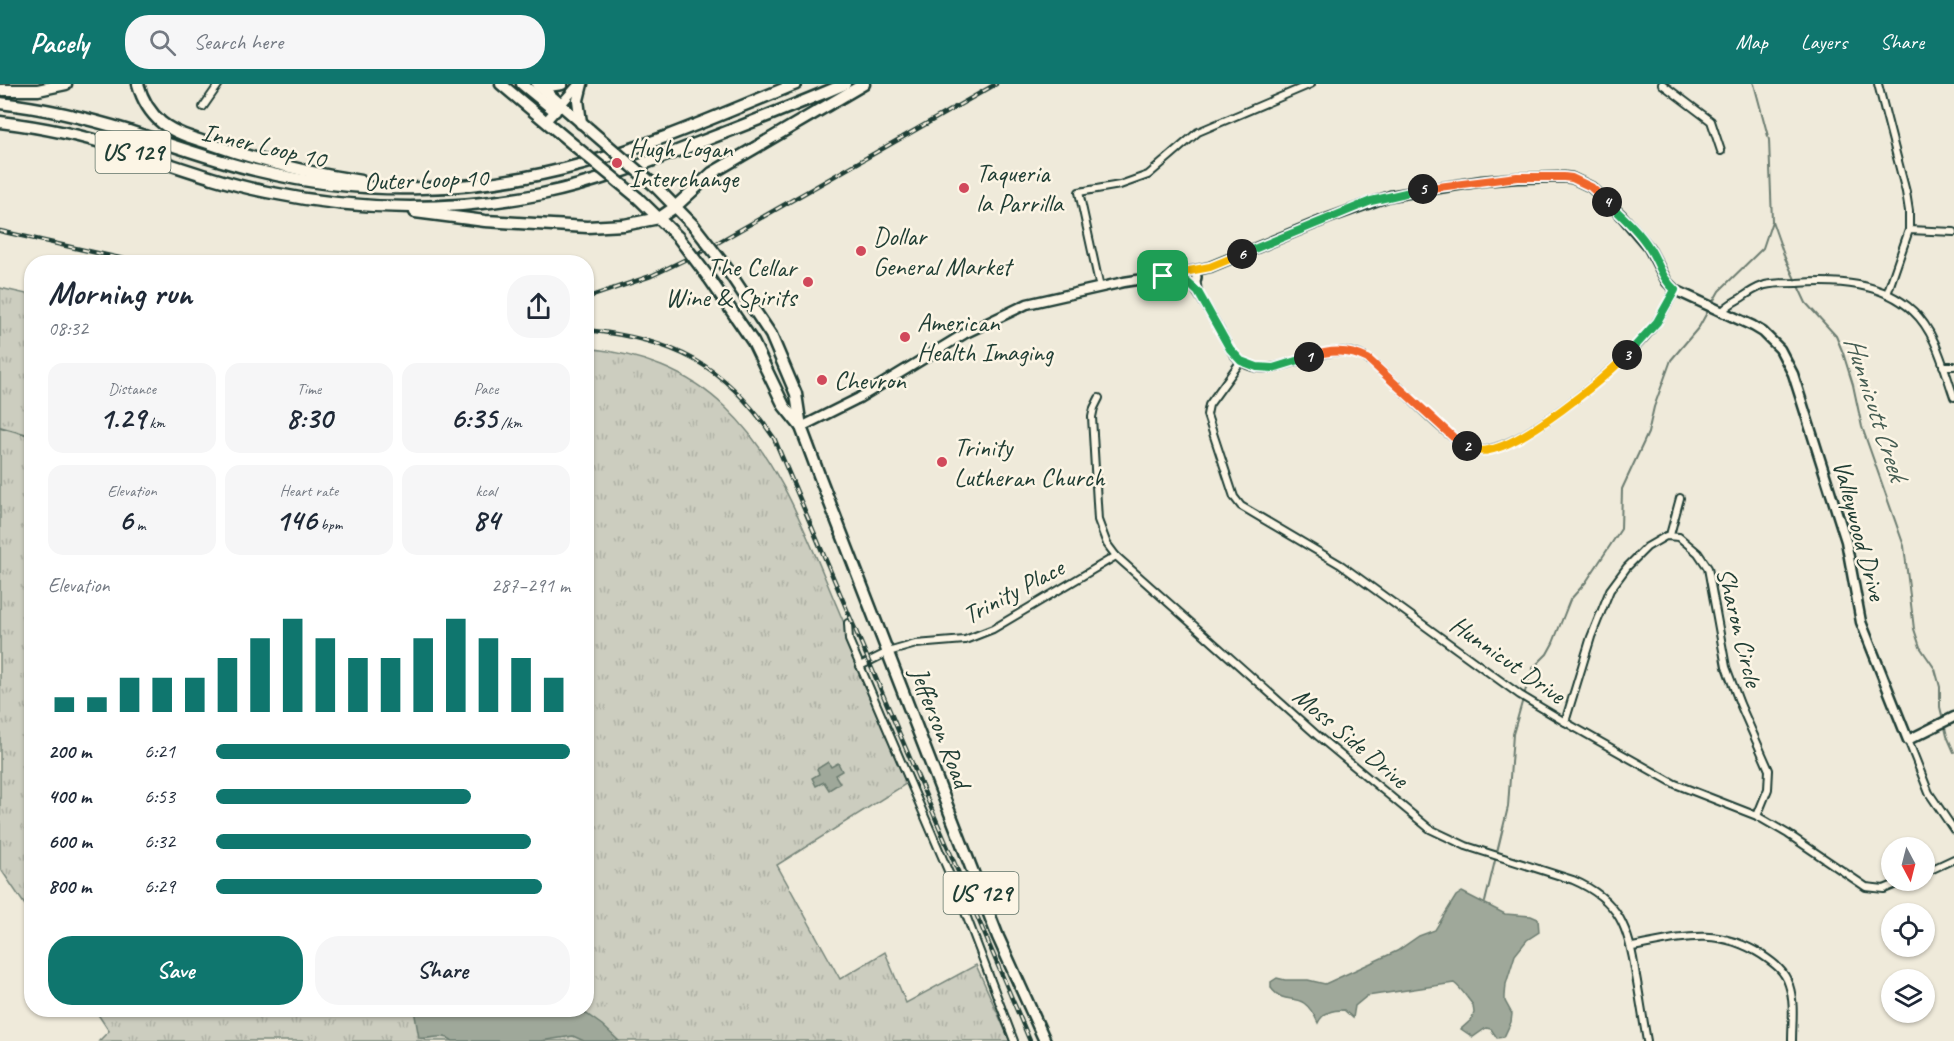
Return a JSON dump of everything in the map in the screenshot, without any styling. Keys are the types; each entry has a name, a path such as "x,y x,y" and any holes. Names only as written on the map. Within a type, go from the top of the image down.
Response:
{"highway":[{"path":"0,90 38,90 66,84"},
{"path":"138,84 148,108 154,115 173,130 188,136 236,153 281,165 359,181 427,188"},
{"name":"Jefferson Road","path":"501,84 638,198 678,237 753,342 783,406 801,427"},
{"path":"522,84 558,107"},
{"path":"539,86 562,84"},
{"path":"580,84 578,100 586,126"},
{"name":"Inner Loop 10","path":"0,103 47,110 95,122 274,175 342,185 427,188 494,183 584,164 634,148 796,84"},
{"name":"Outer Loop 10","path":"0,122 36,127 96,141 219,180 265,192 323,202 373,206 466,204 542,194 570,187 648,162 845,84"},
{"path":"659,218 675,207 712,173 864,84"},
{"name":"US 129","path":"539,86 558,107 586,126"},
{"name":"Jefferson Road","path":"586,126 655,186 694,226 725,266 771,334 796,394 801,427 998,937 1045,1041"},
{"name":"US 129","path":"373,206 485,221 557,226 604,227 659,218"}],"street":[{"path":"203,107 219,84"},
{"path":"546,121 580,84"},
{"path":"1100,288 1079,192 1120,185 1142,178 1198,132 1311,84"},
{"path":"1662,84 1711,122 1721,151"},
{"path":"1878,84 1909,211 1909,230 1887,294"},
{"path":"801,427 859,398 964,334 1027,304 1135,279 1163,276 1192,277 1210,267 1326,219 1390,196 1482,181 1517,177 1564,177 1572,178 1591,187 1649,248 1667,282 1675,290 1657,322 1646,336 1589,389 1522,436 1489,450 1471,448 1458,441 1375,365 1360,355 1344,351 1328,352 1273,368 1257,367 1241,361 1230,349 1192,277"},
{"path":"1909,230 1954,232"},
{"path":"1722,312 1727,306 1756,289 1773,284 1837,282 1887,294 1906,305 1919,317 1930,334 1954,397"},
{"name":"Valleywood Drive","path":"1675,290 1753,326 1772,340 1786,359 1793,374 1846,541 1864,632 1929,792 1954,830"},
{"name":"Hunnicut Drive","path":"1241,361 1209,405 1207,415 1221,461 1238,503 1341,565 1520,695 1565,723 1675,784 1757,816 1869,888 1881,889"},
{"path":"1943,366 1954,366"},
{"name":"Moss Side Drive","path":"1099,398 1092,417 1098,520 1101,532 1116,556 1284,707 1419,821 1452,840 1588,887 1606,901 1620,916 1632,947 1647,1041"},
{"path":"1565,723 1591,638 1610,590 1627,567 1647,547 1670,535 1680,498"},
{"name":"Sharon Circle","path":"1670,535 1679,537 1690,544 1708,568 1726,667 1769,770 1768,789 1757,816"},
{"name":"Trinity Place","path":"860,666 888,652 924,642 972,639 993,629 1116,556"},
{"path":"848,622 849,640 958,894 1014,1041"},
{"path":"1908,740 1954,717"},
{"path":"1935,868 1953,860"},
{"path":"1632,947 1693,935 1720,937 1746,945 1779,968 1786,977 1792,997 1792,1041"}],"green space":[{"path":"0,288 24,293 24,904 0,868"},
{"path":"594,349 644,360 679,374 711,395 744,427 775,472 801,522 904,765 909,782 777,865 840,979 885,952 906,1003 976,965 1010,1041 99,1041 109,1031 100,1017 594,1017"}],"shaded area":[{"path":"828,762 831,767 838,763 842,771 835,775 840,783 829,790 824,782 816,786 812,778 819,774 817,769"},
{"path":"1462,892 1505,914 1531,916 1538,919 1539,932 1527,940 1515,955 1506,984 1505,1001 1512,1014 1504,1037 1497,1038 1491,1029 1486,1028 1473,1037 1461,1029 1471,1020 1474,1013 1473,1005 1454,983 1367,996 1355,1006 1353,1018 1344,1010 1336,1010 1326,1014 1318,1023 1306,1005 1300,1001 1283,997 1271,988 1271,982 1277,978 1308,980 1325,984 1397,951 1419,936 1435,930 1456,896"},
{"path":"415,1017 591,1017 619,1041 584,1041 573,1036 540,1041 453,1041 445,1037 419,1038"}],"waterway":[{"name":"Hunnicutt Creek","path":"1754,84 1769,140 1772,221 1785,258 1806,303 1836,336 1843,353 1862,427 1904,546 1914,629 1920,647 1935,669 1940,687 1940,707 1947,736 1954,752"},
{"path":"1485,902 1508,807 1513,734 1533,668 1547,654 1553,643 1570,600 1586,582 1621,529 1622,489 1648,433 1654,407 1671,360 1699,327 1719,291 1763,248 1772,221"},
{"path":"0,427 24,434"}],"railway":[{"path":"594,295 651,276 703,251 996,84"},
{"path":"0,231 106,255"},
{"path":"594,331 645,340 694,360 716,374 736,391 774,438 1030,1041"}],"place":[{"name":"Hugh Logan Interchange","path":"617,163"},
{"name":"Taqueria la Parrilla","path":"964,188"},
{"name":"Dollar General Market","path":"861,251"},
{"name":"The Cellar Wine & Spirits","path":"808,282"},
{"name":"American Health Imaging","path":"905,337"},
{"name":"Chevron","path":"822,380"},
{"name":"Trinity Lutheran Church","path":"942,462"}],"route":[{"path":"1551,176 1572,178 1591,187 1638,234 1649,248 1667,282 1675,290 1657,322 1646,336 1589,389 1522,436 1496,448 1483,451 1471,448 1453,437 1375,365 1360,355 1337,351 1318,354 1280,367 1266,369 1248,365 1234,355 1198,292 1189,282 1163,276 1210,267 1371,201 1390,196 1482,181 1551,176"}]}
